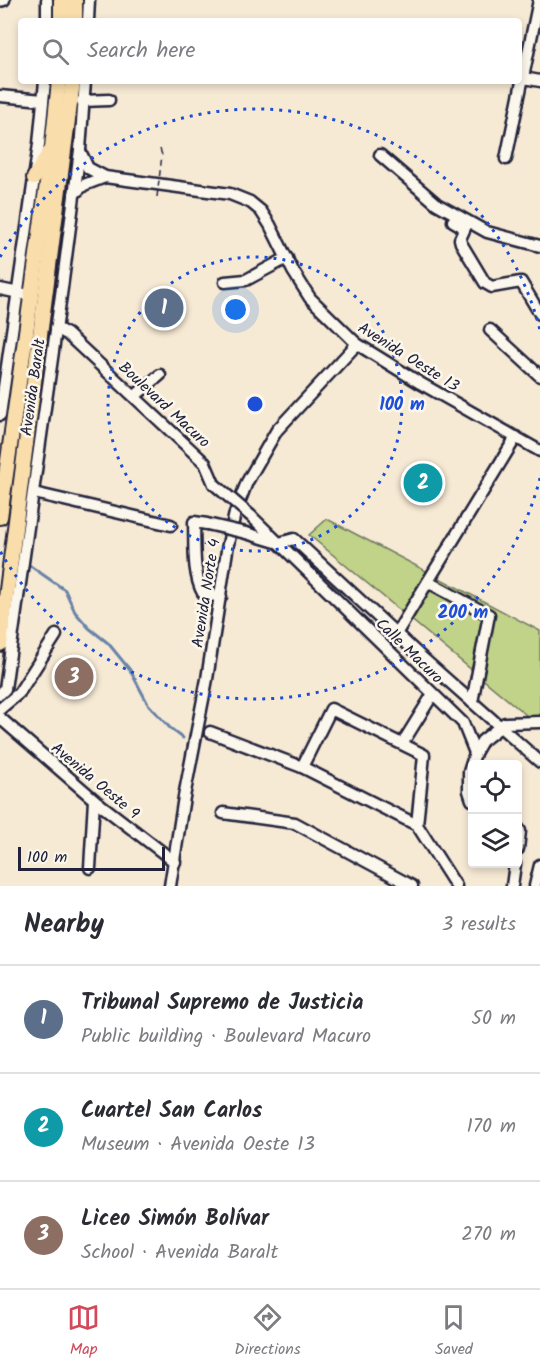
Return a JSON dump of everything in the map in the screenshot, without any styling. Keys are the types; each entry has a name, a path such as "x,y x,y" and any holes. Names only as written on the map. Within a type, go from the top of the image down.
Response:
{"main road":[{"path":"61,0 61,18"},
{"path":"75,0 75,18"},
{"name":"Avenida Baralt","path":"0,644 9,630 25,507 38,297 59,84"},
{"name":"Avenida Baralt","path":"0,517 73,84"},
{"path":"34,177 52,148"}],"street":[{"path":"88,0 88,18"},
{"path":"506,159 539,0"},
{"path":"46,1 47,18"},
{"path":"524,78 540,81"},
{"name":"Avenida Baralt","path":"0,415 34,177 45,84"},
{"name":"Avenida Baralt","path":"25,507 34,493 80,150 85,84"},
{"path":"0,96 43,100"},
{"path":"82,101 109,99"},
{"name":"Avenida Oeste 13","path":"80,150 82,160 88,168 105,177 215,192 240,197 249,202 264,216 310,298 357,344 540,451"},
{"path":"380,155 437,204 488,232 540,246"},
{"path":"74,194 84,185 105,177"},
{"path":"437,204 445,216 465,228 460,239 461,243 485,283 492,286 521,282 540,314"},
{"path":"225,282 246,280 287,258"},
{"path":"0,289 60,300"},
{"name":"Boulevard Macuro","path":"56,328 67,333 205,463 214,484 279,543"},
{"path":"490,330 540,376"},
{"name":"Avenida Norte 4","path":"170,886 233,520 247,482 277,430 357,344"},
{"path":"135,396 160,375"},
{"path":"396,634 516,438"},
{"path":"34,493 171,525"},
{"path":"221,597 203,594 199,586 194,522 279,543 294,539 396,634 540,762"},
{"name":"Calle Macuro","path":"279,543 463,723 475,753"},
{"path":"428,582 489,615 472,702"},
{"name":"Avenida Baralt","path":"0,694 5,689 9,630"},
{"path":"0,709 19,693 56,635"},
{"path":"402,744 433,694"},
{"path":"302,767 331,709 402,744 424,756 417,825"},
{"name":"Avenida Oeste 9","path":"0,718 94,800 175,862"},
{"path":"473,760 482,741 505,723 540,722"},
{"path":"210,732 302,767 417,825 456,886"},
{"path":"90,868 94,800"},
{"path":"223,813 296,823 412,886"},
{"path":"535,886 540,865"},
{"path":"513,886 515,868"}],"path":[{"path":"157,197 162,155 160,149"}],"green space":[{"path":"327,519 540,631 540,716 538,725 309,535"}],"waterway":[{"path":"26,563 65,590 75,612 89,628 108,643 130,670 148,704 170,728 183,738"}],"place":[{"name":"Tribunal Supremo de Justicia","path":"164,308"},
{"name":"Cuartel San Carlos","path":"423,483"},
{"name":"Liceo Simón Bolívar","path":"74,677"}]}
